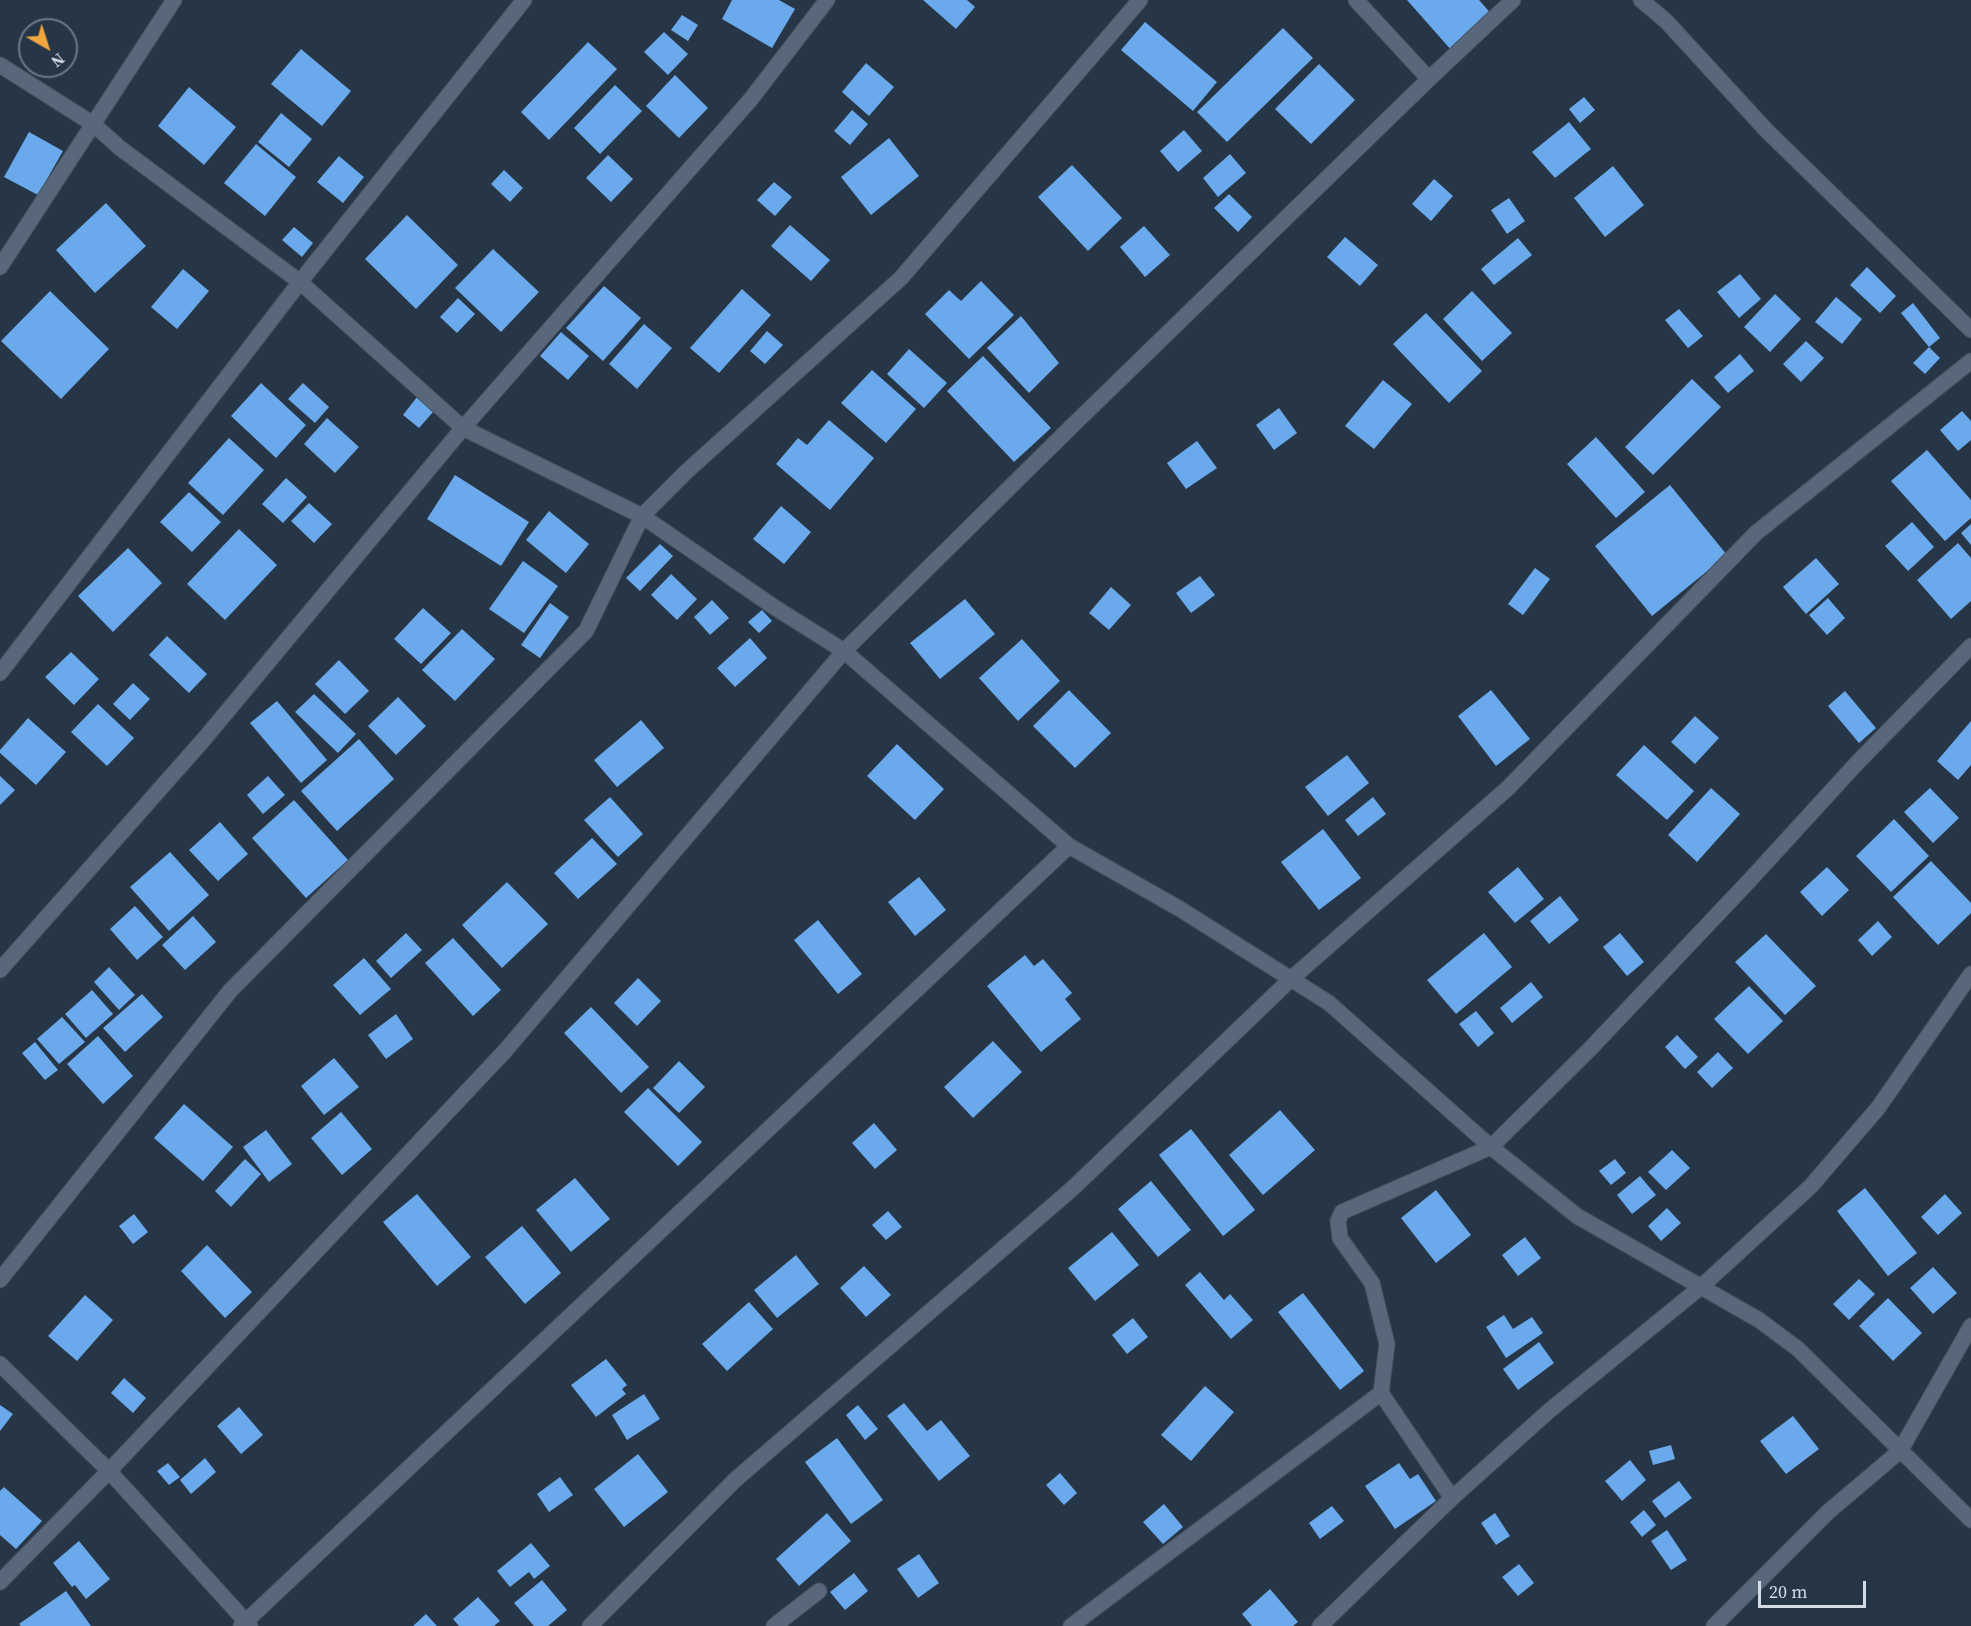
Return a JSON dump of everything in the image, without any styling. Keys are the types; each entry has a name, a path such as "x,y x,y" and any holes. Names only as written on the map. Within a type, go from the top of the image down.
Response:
{"street":[{"path":"0,267 174,0"},
{"path":"0,673 300,282 524,0"},
{"path":"0,970 205,738 463,428 751,99 827,0"},
{"path":"0,1280 230,991 586,631 642,516 686,472 901,278 1140,0"},
{"path":"1356,0 1429,79"},
{"path":"0,1582 109,1471 505,1051 844,651 1429,79 1513,0"},
{"path":"1641,0 1666,21 1767,131 1971,330"},
{"path":"0,65 93,124 120,148 300,282 463,428 642,516 774,607 844,651 1069,846 1180,909 1329,1003 1491,1147 1577,1216 1759,1320 1798,1349 1971,1520"},
{"path":"590,1626 735,1480 1073,1188 1291,979 1508,788 1756,533 1971,361"},
{"path":"1452,1498 1381,1393 1387,1344 1372,1283 1340,1238 1338,1221 1342,1212 1491,1147 1590,1049 1857,763 1971,646"},
{"path":"0,1364 109,1471 246,1624 1069,846"},
{"path":"1320,1626 1452,1498 1550,1410 1702,1286 1811,1186 1878,1108 1971,974"},
{"path":"1714,1626 1828,1512 1900,1451 1971,1326"},
{"path":"1071,1626 1381,1393"},
{"path":"774,1626 819,1591"}],"building":[{"path":"732,0 779,0 795,9 772,48 722,19"},
{"path":"923,0 967,0 975,7 956,29"},
{"path":"1407,0 1479,0 1493,16 1452,51"},
{"path":"682,15 698,25 688,41 671,30"},
{"path":"1145,22 1217,82 1193,111 1121,50"},
{"path":"1283,28 1313,58 1227,142 1197,112"},
{"path":"664,32 688,54 668,75 644,52"},
{"path":"588,42 617,69 549,140 521,112"},
{"path":"301,49 351,91 322,126 271,84"},
{"path":"866,63 894,87 869,116 842,92"},
{"path":"1319,64 1355,100 1311,144 1275,109"},
{"path":"675,75 708,108 679,138 646,106"},
{"path":"615,85 642,111 600,154 574,128"},
{"path":"189,87 236,127 204,165 158,126"},
{"path":"1584,97 1595,110 1580,123 1569,109"},
{"path":"852,110 868,124 850,145 834,131"},
{"path":"281,113 312,139 289,167 258,142"},
{"path":"1569,122 1591,149 1555,178 1532,152"},
{"path":"1184,130 1202,151 1178,172 1160,151"},
{"path":"29,132 63,151 38,195 4,177"},
{"path":"889,138 919,176 871,215 841,177"},
{"path":"256,144 296,177 265,216 224,183"},
{"path":"1230,154 1246,173 1218,197 1203,178"},
{"path":"608,155 633,179 611,202 586,178"},
{"path":"339,156 364,177 343,203 317,182"},
{"path":"1072,165 1122,218 1088,251 1038,197"},
{"path":"1613,166 1644,205 1605,237 1574,198"},
{"path":"504,170 523,188 510,202 491,184"},
{"path":"1434,179 1453,196 1431,221 1412,204"},
{"path":"774,182 792,197 775,216 757,200"},
{"path":"1229,194 1252,217 1238,232 1214,208"},
{"path":"1509,198 1525,221 1507,234 1491,210"},
{"path":"106,203 146,246 95,293 56,250"},
{"path":"407,215 458,265 416,309 365,259"},
{"path":"790,225 830,260 811,281 771,246"},
{"path":"1144,226 1170,255 1145,277 1120,247"},
{"path":"294,227 313,243 302,257 282,240"},
{"path":"1345,237 1378,265 1360,286 1327,257"},
{"path":"1518,238 1532,255 1494,285 1481,269"},
{"path":"493,249 539,292 501,332 455,288"},
{"path":"1867,267 1896,296 1880,313 1850,285"},
{"path":"183,269 209,291 177,329 151,307"},
{"path":"1740,274 1761,299 1739,318 1717,292"},
{"path":"981,281 1014,315 969,359 925,314 949,290 961,301"},
{"path":"604,286 641,318 603,361 566,328"},
{"path":"742,289 771,315 719,373 690,348"},
{"path":"50,291 109,349 61,399 1,341"},
{"path":"1472,291 1512,333 1482,361 1443,319"},
{"path":"1775,294 1801,319 1770,352 1744,327"},
{"path":"1836,297 1862,319 1842,344 1815,322"},
{"path":"458,298 475,314 457,333 440,317"},
{"path":"1913,303 1940,338 1929,347 1901,313"},
{"path":"1679,309 1703,336 1688,348 1665,320"},
{"path":"1426,313 1482,371 1449,403 1393,344"},
{"path":"1021,316 1059,363 1029,393 987,348"},
{"path":"644,324 672,348 637,389 609,364"},
{"path":"767,331 783,345 765,364 750,351"},
{"path":"561,332 589,356 568,380 540,356"},
{"path":"1806,341 1824,358 1801,382 1783,364"},
{"path":"1929,347 1940,358 1925,374 1913,363"},
{"path":"909,349 947,383 924,408 887,374"},
{"path":"1740,354 1754,371 1728,393 1714,377"},
{"path":"983,356 1051,428 1014,462 947,391"},
{"path":"872,370 916,409 886,443 841,403"},
{"path":"1692,379 1721,407 1653,475 1625,447"},
{"path":"1383,380 1412,404 1374,449 1345,426"},
{"path":"261,383 306,425 276,458 231,416"},
{"path":"303,383 329,407 315,423 288,399"},
{"path":"417,397 434,411 419,428 403,415"},
{"path":"1279,408 1297,433 1274,450 1256,425"},
{"path":"1962,411 1971,421 1971,440 1958,451 1940,430"},
{"path":"327,418 359,447 335,473 304,444"},
{"path":"829,420 874,458 830,510 776,464 798,438 807,445"},
{"path":"1596,437 1645,492 1616,518 1567,464"},
{"path":"229,438 264,470 223,515 188,483"},
{"path":"1197,441 1217,468 1186,489 1167,463"},
{"path":"1927,450 1971,500 1971,518 1945,541 1891,481"},
{"path":"455,475 529,522 501,566 427,519"},
{"path":"286,478 307,497 283,523 262,504"},
{"path":"1670,485 1727,555 1652,616 1595,546"},
{"path":"189,492 221,522 192,552 160,522"},
{"path":"309,503 332,524 314,543 291,521"},
{"path":"781,506 811,532 784,564 753,539"},
{"path":"549,511 589,544 566,573 526,540"},
{"path":"1912,522 1934,547 1908,571 1885,546"},
{"path":"1971,524 1971,545 1961,533"},
{"path":"239,529 277,565 225,620 187,584"},
{"path":"1958,543 1971,558 1971,601 1951,619 1917,580"},
{"path":"660,544 673,556 640,591 626,578"},
{"path":"128,548 162,583 113,632 78,596"},
{"path":"1816,558 1839,584 1806,614 1783,587"},
{"path":"523,561 558,586 524,633 489,609"},
{"path":"1535,568 1550,579 1523,615 1508,604"},
{"path":"671,574 697,599 677,620 651,595"},
{"path":"1200,576 1215,595 1191,613 1176,593"},
{"path":"1111,587 1131,605 1109,630 1089,613"},
{"path":"1828,598 1845,618 1827,635 1809,615"},
{"path":"965,599 995,634 940,679 910,643"},
{"path":"712,600 729,618 710,635 694,617"},
{"path":"550,603 569,617 540,658 521,645"},
{"path":"423,608 451,633 421,664 394,639"},
{"path":"762,610 772,621 759,633 748,622"},
{"path":"462,629 495,659 455,701 422,670"},
{"path":"167,636 207,674 189,693 149,655"},
{"path":"750,638 767,658 735,687 717,668"},
{"path":"1022,639 1060,681 1018,721 979,678"},
{"path":"71,652 99,679 74,705 45,677"},
{"path":"339,660 369,691 345,714 315,684"},
{"path":"133,683 150,699 130,720 113,704"},
{"path":"1069,690 1111,733 1075,768 1033,726"},
{"path":"1491,690 1530,739 1496,766 1458,716"},
{"path":"1845,691 1876,728 1859,743 1828,706"},
{"path":"314,694 356,734 338,753 295,712"},
{"path":"398,697 426,726 396,755 368,726"},
{"path":"277,701 327,760 301,783 250,723"},
{"path":"98,704 134,738 107,766 71,732"},
{"path":"1695,716 1719,738 1695,764 1671,742"},
{"path":"28,718 66,752 36,785 0,753 0,750"},
{"path":"641,720 664,748 617,787 594,760"},
{"path":"1971,721 1971,765 1958,780 1937,761"},
{"path":"359,739 394,779 337,831 301,791"},
{"path":"897,744 944,789 915,820 867,776"},
{"path":"1644,745 1694,791 1667,820 1616,775"},
{"path":"1347,755 1369,783 1328,816 1305,787"},
{"path":"0,776 15,790 0,805"},
{"path":"268,776 285,795 263,814 247,795"},
{"path":"1711,788 1740,814 1697,862 1668,835"},
{"path":"1930,788 1959,818 1933,843 1904,812"},
{"path":"610,797 643,834 618,857 584,820"},
{"path":"1373,797 1386,814 1358,836 1345,820"},
{"path":"294,800 348,860 306,898 252,838"},
{"path":"1894,819 1929,856 1891,892 1856,856"},
{"path":"220,822 248,854 218,881 189,850"},
{"path":"1323,829 1361,878 1319,910 1281,862"},
{"path":"592,838 617,864 578,899 554,873"},
{"path":"170,852 209,895 169,931 130,887"},
{"path":"1931,861 1971,903 1971,913 1938,945 1893,897"},
{"path":"1518,867 1544,899 1515,923 1488,892"},
{"path":"1827,867 1849,890 1822,916 1800,892"},
{"path":"919,877 946,910 915,936 888,902"},
{"path":"507,882 548,924 502,968 462,925"},
{"path":"1560,896 1579,920 1549,944 1530,921"},
{"path":"135,906 163,937 137,960 110,929"},
{"path":"193,916 216,942 185,970 162,945"},
{"path":"818,920 862,974 838,994 794,940"},
{"path":"1878,921 1892,937 1872,956 1858,940"},
{"path":"406,933 422,950 391,978 376,961"},
{"path":"1484,933 1512,967 1456,1014 1427,980"},
{"path":"1620,933 1644,962 1627,976 1603,947"},
{"path":"1766,934 1816,986 1785,1015 1735,962"},
{"path":"453,938 501,990 473,1016 425,963"},
{"path":"1025,955 1034,966 1043,959 1072,993 1065,999 1081,1019 1041,1052 987,986"},
{"path":"364,958 391,989 360,1015 333,985"},
{"path":"109,967 135,995 119,1010 94,982"},
{"path":"638,978 661,1001 637,1026 614,1003"},
{"path":"1531,982 1543,997 1512,1023 1500,1008"},
{"path":"1749,986 1783,1021 1748,1054 1714,1019"},
{"path":"92,990 113,1014 86,1038 65,1014"},
{"path":"142,994 163,1017 125,1052 103,1028"},
{"path":"591,1007 649,1067 621,1093 564,1033"},
{"path":"1476,1011 1494,1033 1478,1047 1459,1024"},
{"path":"396,1014 413,1039 386,1059 368,1035"},
{"path":"62,1017 85,1042 59,1064 37,1039"},
{"path":"1677,1035 1698,1057 1685,1069 1665,1047"},
{"path":"98,1036 133,1076 103,1104 67,1064"},
{"path":"993,1041 1022,1072 973,1118 944,1087"},
{"path":"35,1042 58,1070 45,1080 22,1053"},
{"path":"1718,1052 1733,1068 1712,1088 1697,1072"},
{"path":"334,1058 359,1087 324,1115 301,1086"},
{"path":"679,1061 705,1087 679,1113 653,1088"},
{"path":"648,1088 702,1142 678,1166 624,1112"},
{"path":"184,1104 233,1147 203,1181 154,1138"},
{"path":"1280,1110 1315,1150 1263,1195 1229,1155"},
{"path":"341,1112 372,1149 342,1175 311,1138"},
{"path":"874,1123 897,1150 875,1169 852,1143"},
{"path":"1191,1129 1255,1210 1223,1236 1159,1155"},
{"path":"266,1130 292,1164 269,1182 243,1147"},
{"path":"1672,1150 1690,1168 1666,1190 1648,1172"},
{"path":"245,1159 261,1174 231,1207 215,1191"},
{"path":"1615,1159 1626,1173 1611,1185 1599,1171"},
{"path":"1640,1176 1656,1195 1632,1214 1617,1195"},
{"path":"575,1178 610,1219 571,1252 536,1210"},
{"path":"1151,1181 1191,1230 1158,1257 1118,1209"},
{"path":"1865,1188 1917,1253 1888,1276 1837,1211"},
{"path":"1436,1190 1471,1235 1436,1263 1401,1218"},
{"path":"417,1194 471,1257 437,1286 383,1222"},
{"path":"1945,1194 1962,1213 1938,1235 1921,1217"},
{"path":"1667,1208 1681,1223 1661,1241 1648,1226"},
{"path":"888,1211 902,1227 886,1240 872,1225"},
{"path":"134,1214 148,1232 133,1244 119,1226"},
{"path":"522,1226 561,1273 525,1304 485,1257"},
{"path":"1112,1232 1139,1265 1095,1301 1068,1268"},
{"path":"1525,1237 1541,1258 1518,1276 1502,1255"},
{"path":"207,1245 252,1292 225,1318 181,1271"},
{"path":"796,1255 819,1284 777,1318 754,1290"},
{"path":"864,1266 891,1295 866,1317 840,1288"},
{"path":"1933,1267 1957,1293 1933,1314 1910,1288"},
{"path":"1200,1272 1224,1300 1230,1294 1253,1320 1231,1339 1185,1285"},
{"path":"1859,1279 1875,1294 1849,1320 1833,1304"},
{"path":"1303,1293 1364,1371 1340,1390 1278,1312"},
{"path":"85,1295 113,1320 77,1361 48,1336"},
{"path":"1888,1298 1922,1333 1893,1361 1859,1326"},
{"path":"749,1302 773,1329 727,1371 702,1344"},
{"path":"1504,1315 1513,1329 1532,1317 1543,1333 1506,1358 1486,1327"},
{"path":"1133,1318 1148,1337 1127,1354 1112,1335"},
{"path":"1539,1342 1554,1363 1518,1390 1503,1369"},
{"path":"606,1359 627,1385 622,1389 626,1394 596,1417 571,1385"},
{"path":"124,1378 146,1398 133,1413 111,1393"},
{"path":"1205,1386 1234,1412 1191,1461 1161,1435"},
{"path":"644,1394 660,1419 627,1440 612,1415"},
{"path":"904,1403 927,1431 941,1420 970,1456 939,1481 887,1416"},
{"path":"0,1405 13,1414 0,1431"},
{"path":"858,1405 878,1429 865,1440 846,1415"},
{"path":"239,1407 263,1435 241,1454 217,1426"},
{"path":"1793,1416 1819,1449 1786,1474 1760,1441"},
{"path":"837,1438 883,1500 851,1524 805,1462"},
{"path":"1671,1445 1675,1459 1653,1465 1649,1451"},
{"path":"638,1454 668,1492 624,1527 594,1489"},
{"path":"205,1458 216,1472 191,1494 180,1480"},
{"path":"1630,1460 1646,1480 1622,1501 1605,1481"},
{"path":"168,1463 180,1477 169,1485 157,1471"},
{"path":"1399,1463 1410,1479 1418,1474 1436,1501 1395,1529 1365,1486"},
{"path":"1060,1473 1077,1493 1064,1505 1046,1485"},
{"path":"560,1477 573,1495 549,1512 537,1494"},
{"path":"1679,1481 1692,1498 1665,1518 1652,1501"},
{"path":"4,1487 42,1521 16,1549 0,1535 0,1491"},
{"path":"1164,1504 1183,1527 1163,1544 1143,1522"},
{"path":"1332,1506 1344,1521 1320,1539 1309,1523"},
{"path":"1644,1510 1656,1525 1642,1537 1630,1522"},
{"path":"827,1513 851,1541 799,1586 776,1559"},
{"path":"1495,1513 1510,1536 1496,1545 1481,1523"},
{"path":"1667,1530 1687,1560 1671,1570 1651,1541"},
{"path":"79,1541 110,1579 86,1599 75,1585 72,1587 53,1563"},
{"path":"531,1543 550,1566 534,1579 529,1572 510,1587 497,1571"},
{"path":"919,1554 939,1583 918,1598 897,1569"},
{"path":"1519,1564 1534,1583 1518,1596 1502,1577"},
{"path":"854,1573 868,1591 845,1610 830,1592"},
{"path":"542,1580 567,1610 548,1626 534,1626 514,1603"},
{"path":"1270,1589 1298,1622 1293,1626 1252,1626 1242,1614"},
{"path":"66,1591 91,1626 21,1626 19,1624"},
{"path":"478,1597 500,1621 494,1626 459,1626 453,1619"},
{"path":"426,1614 437,1626 413,1626"}]}
